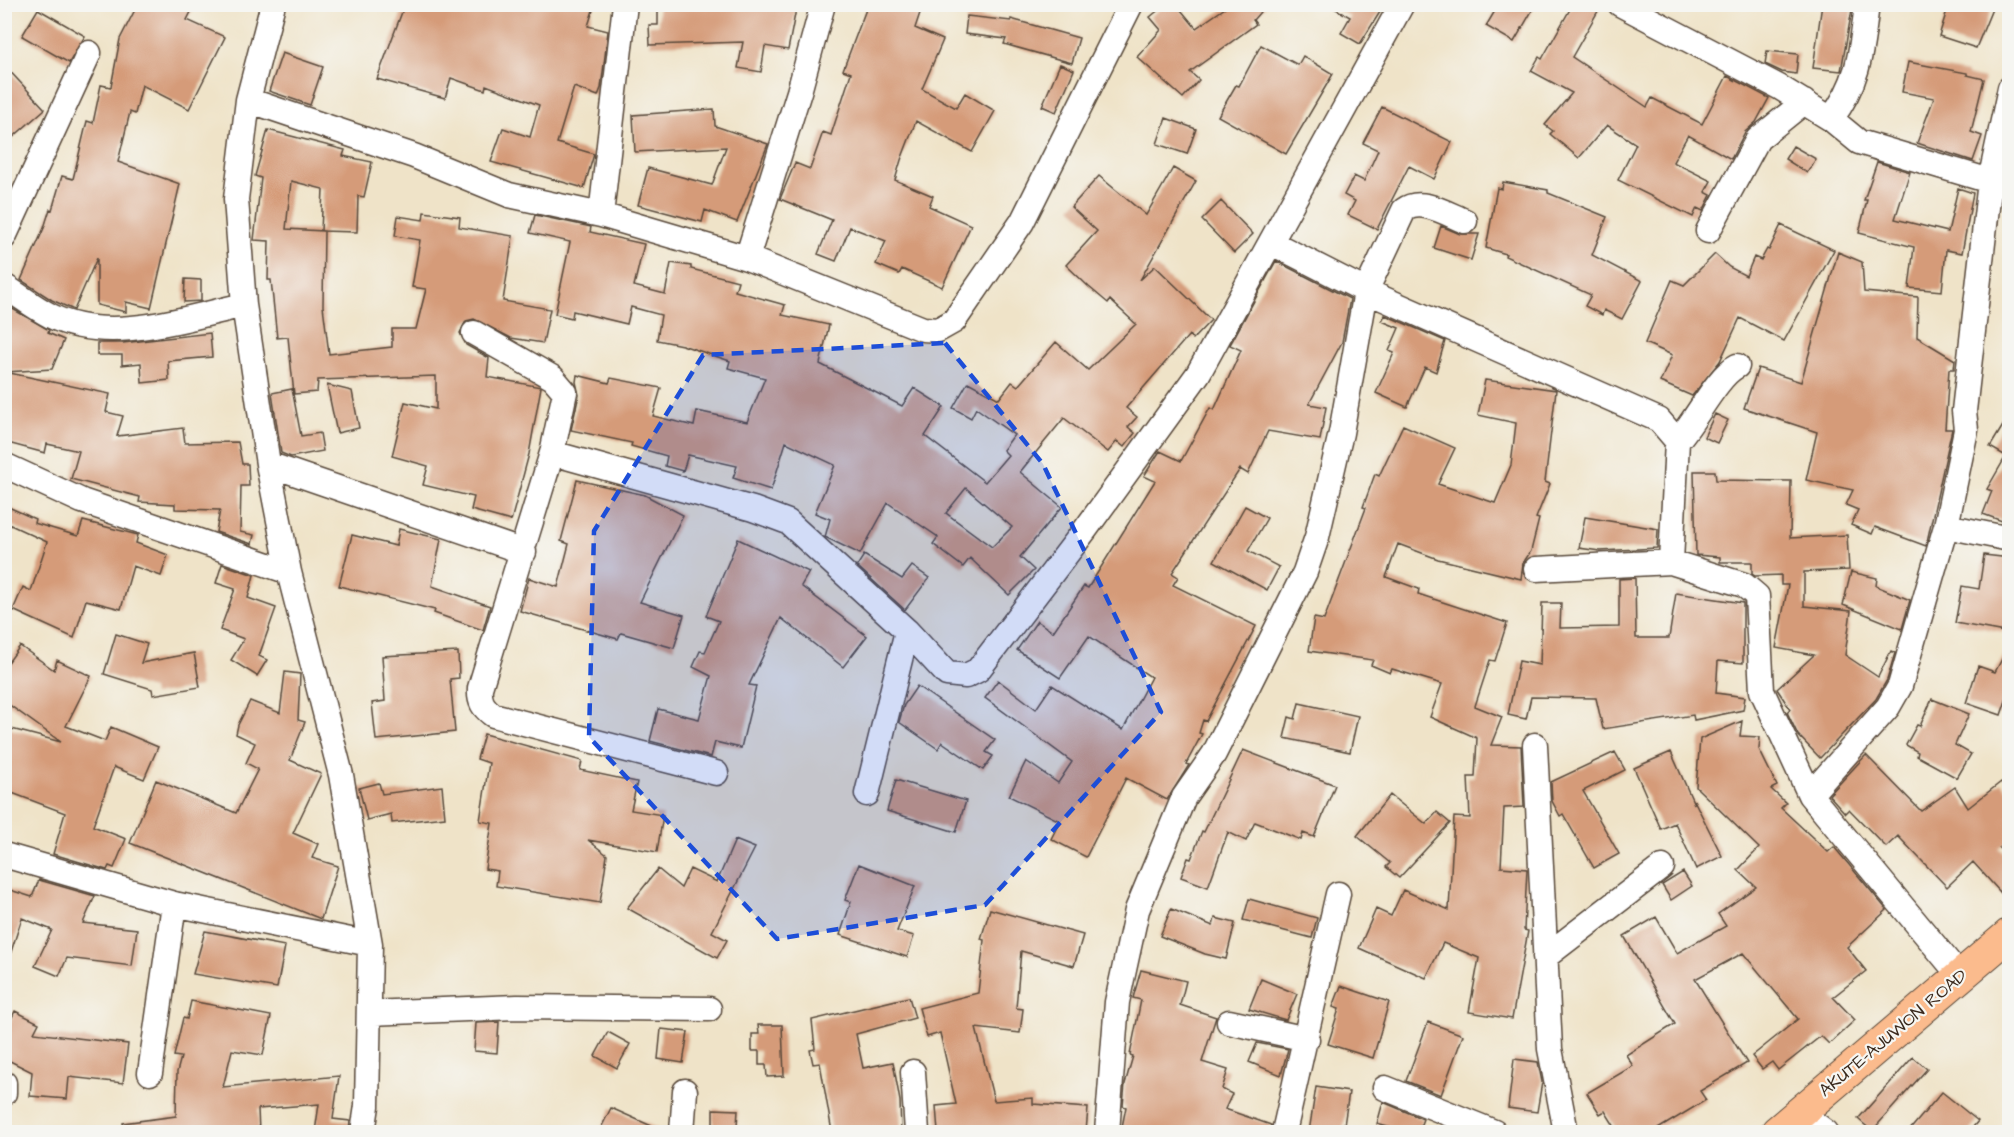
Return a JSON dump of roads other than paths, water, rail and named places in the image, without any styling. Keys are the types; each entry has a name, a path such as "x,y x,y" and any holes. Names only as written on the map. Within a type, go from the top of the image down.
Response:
{"main road":[{"name":"AKUTE-AJUWON ROAD","path":"1788,1122 2010,934"}],"street":[{"path":"273,4 248,100 236,199 244,304 268,464 289,572 341,775 370,945 367,1106 363,1132"},
{"path":"601,215 625,4"},
{"path":"747,258 799,93 823,4"},
{"path":"248,100 414,156 509,195 601,215 747,258 923,329 938,330 954,321 1022,222 1131,4"},
{"path":"552,453 753,509 788,522 908,631 947,674 956,677 966,676 978,670 1085,530 1198,374 1402,4"},
{"path":"1620,4 1804,102 1831,119 1859,142 1990,181"},
{"path":"1831,119 1849,95 1856,74 1868,4"},
{"path":"4,237 89,53"},
{"path":"1810,795 1888,707 1900,686 1946,526 1966,430 1964,411 1990,181 2010,88"},
{"path":"1708,231 1758,139 1804,102"},
{"path":"1107,1132 1117,1002 1137,910 1184,797 1214,754 1305,572 1317,537 1341,433 1366,291 1404,210 1412,204 1421,204 1465,220"},
{"path":"1272,243 1366,291 1659,420 1677,441"},
{"path":"4,286 52,317 98,329 140,328 244,304"},
{"path":"474,333 560,384 565,392 552,453 524,552 480,688 479,699 483,707 494,715 716,773"},
{"path":"1671,562 1677,441 1692,425 1723,377 1737,366"},
{"path":"268,464 524,552"},
{"path":"4,465 82,501 289,572"},
{"path":"1946,526 2010,539"},
{"path":"1536,569 1671,562 1744,585 1757,596 1762,691 1810,795 1960,976"},
{"path":"867,794 908,631"},
{"path":"1535,745 1550,1049 1566,1132"},
{"path":"4,855 174,904 370,945"},
{"path":"1545,957 1662,867"},
{"path":"1284,1132 1338,894"},
{"path":"150,1073 174,904"},
{"path":"369,1013 517,1008 709,1009"},
{"path":"1228,1022 1306,1039"},
{"path":"913,1072 917,1132"},
{"path":"4,1083 4,1093"},
{"path":"1385,1088 1494,1132"},
{"path":"682,1132 685,1091"},
{"path":"1788,1122 1826,1132"}]}
